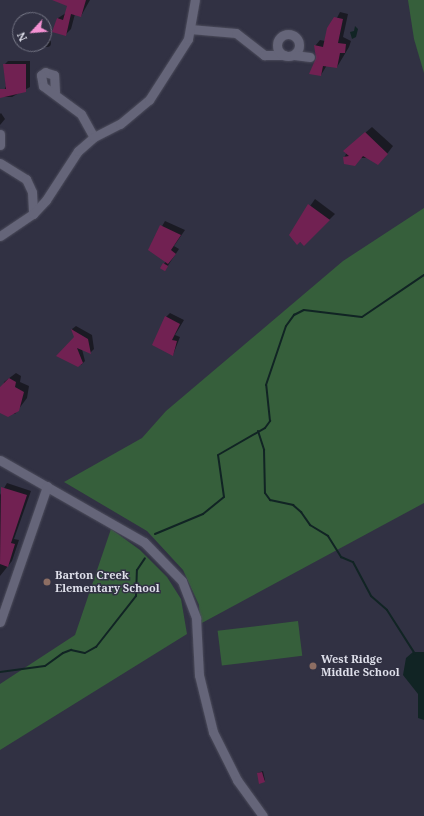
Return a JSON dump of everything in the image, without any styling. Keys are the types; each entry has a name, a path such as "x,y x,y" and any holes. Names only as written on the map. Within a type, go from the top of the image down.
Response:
{"street":[{"path":"0,236 33,214 78,151 94,137 120,124 149,100 168,74 190,29 195,0"},
{"path":"190,29 236,34 255,51 264,55 294,55 310,57"},
{"path":"284,55 277,42 288,33 299,42 294,55"},
{"path":"56,92 81,114 94,137"},
{"path":"0,134 0,145"},
{"path":"0,163 26,179 32,192 33,214"},
{"path":"0,460 144,542 182,581 196,618 200,675 213,732 237,780 263,816"},
{"path":"0,622 47,486"}],"green space":[{"path":"408,0 424,0 424,73 414,39"},
{"path":"424,208 424,503 200,624 199,605 183,570 147,531 64,482 142,438 166,411 343,261"},
{"path":"111,529 140,550 167,577 181,599 187,634 0,750 0,684 75,635"},
{"path":"298,621 302,656 222,666 218,631"}],"shaded area":[{"path":"355,26 358,29 356,37 352,39 350,32 354,31"},
{"path":"413,652 424,652 424,720 418,718 418,694 403,675 406,658"}],"building":[{"path":"52,0 86,0 81,17 71,14 66,36 52,32 57,18 63,20 67,6"},
{"path":"334,17 343,19 338,43 346,44 345,53 340,53 337,68 323,66 321,76 309,74 316,58 314,45 323,47 327,28"},
{"path":"3,64 26,64 26,92 0,98 0,89 6,89"},
{"path":"365,132 388,154 378,165 363,156 355,166 344,164 343,157 349,156 343,151"},
{"path":"308,204 330,220 304,246 300,242 297,245 289,235"},
{"path":"160,225 181,235 171,250 176,254 168,264 148,250"},
{"path":"163,263 168,266 165,271 160,268"},
{"path":"165,316 180,324 172,340 177,341 173,356 152,345"},
{"path":"71,329 88,339 91,354 77,348 83,363 78,367 56,356 74,337"},
{"path":"9,378 16,382 15,387 24,392 19,411 8,417 0,413 0,387"},
{"path":"1,487 27,495 11,543 15,544 8,567 0,564"},
{"path":"262,772 265,782 259,784 257,773"}],"waterway":[{"path":"155,534 203,514 224,497 218,455 265,428 270,421 266,385 286,326 294,315 304,310 362,317 424,275"},
{"path":"258,431 264,450 265,493 270,500 293,505 301,512 310,525 328,536 341,557 353,562 371,596 387,610 415,654"},
{"path":"0,672 45,666 63,653 71,650 85,653 96,647 136,596 137,570 145,558"}],"place":[{"name":"Barton Creek Elementary School","path":"47,582"},
{"name":"West Ridge Middle School","path":"313,666"}]}
